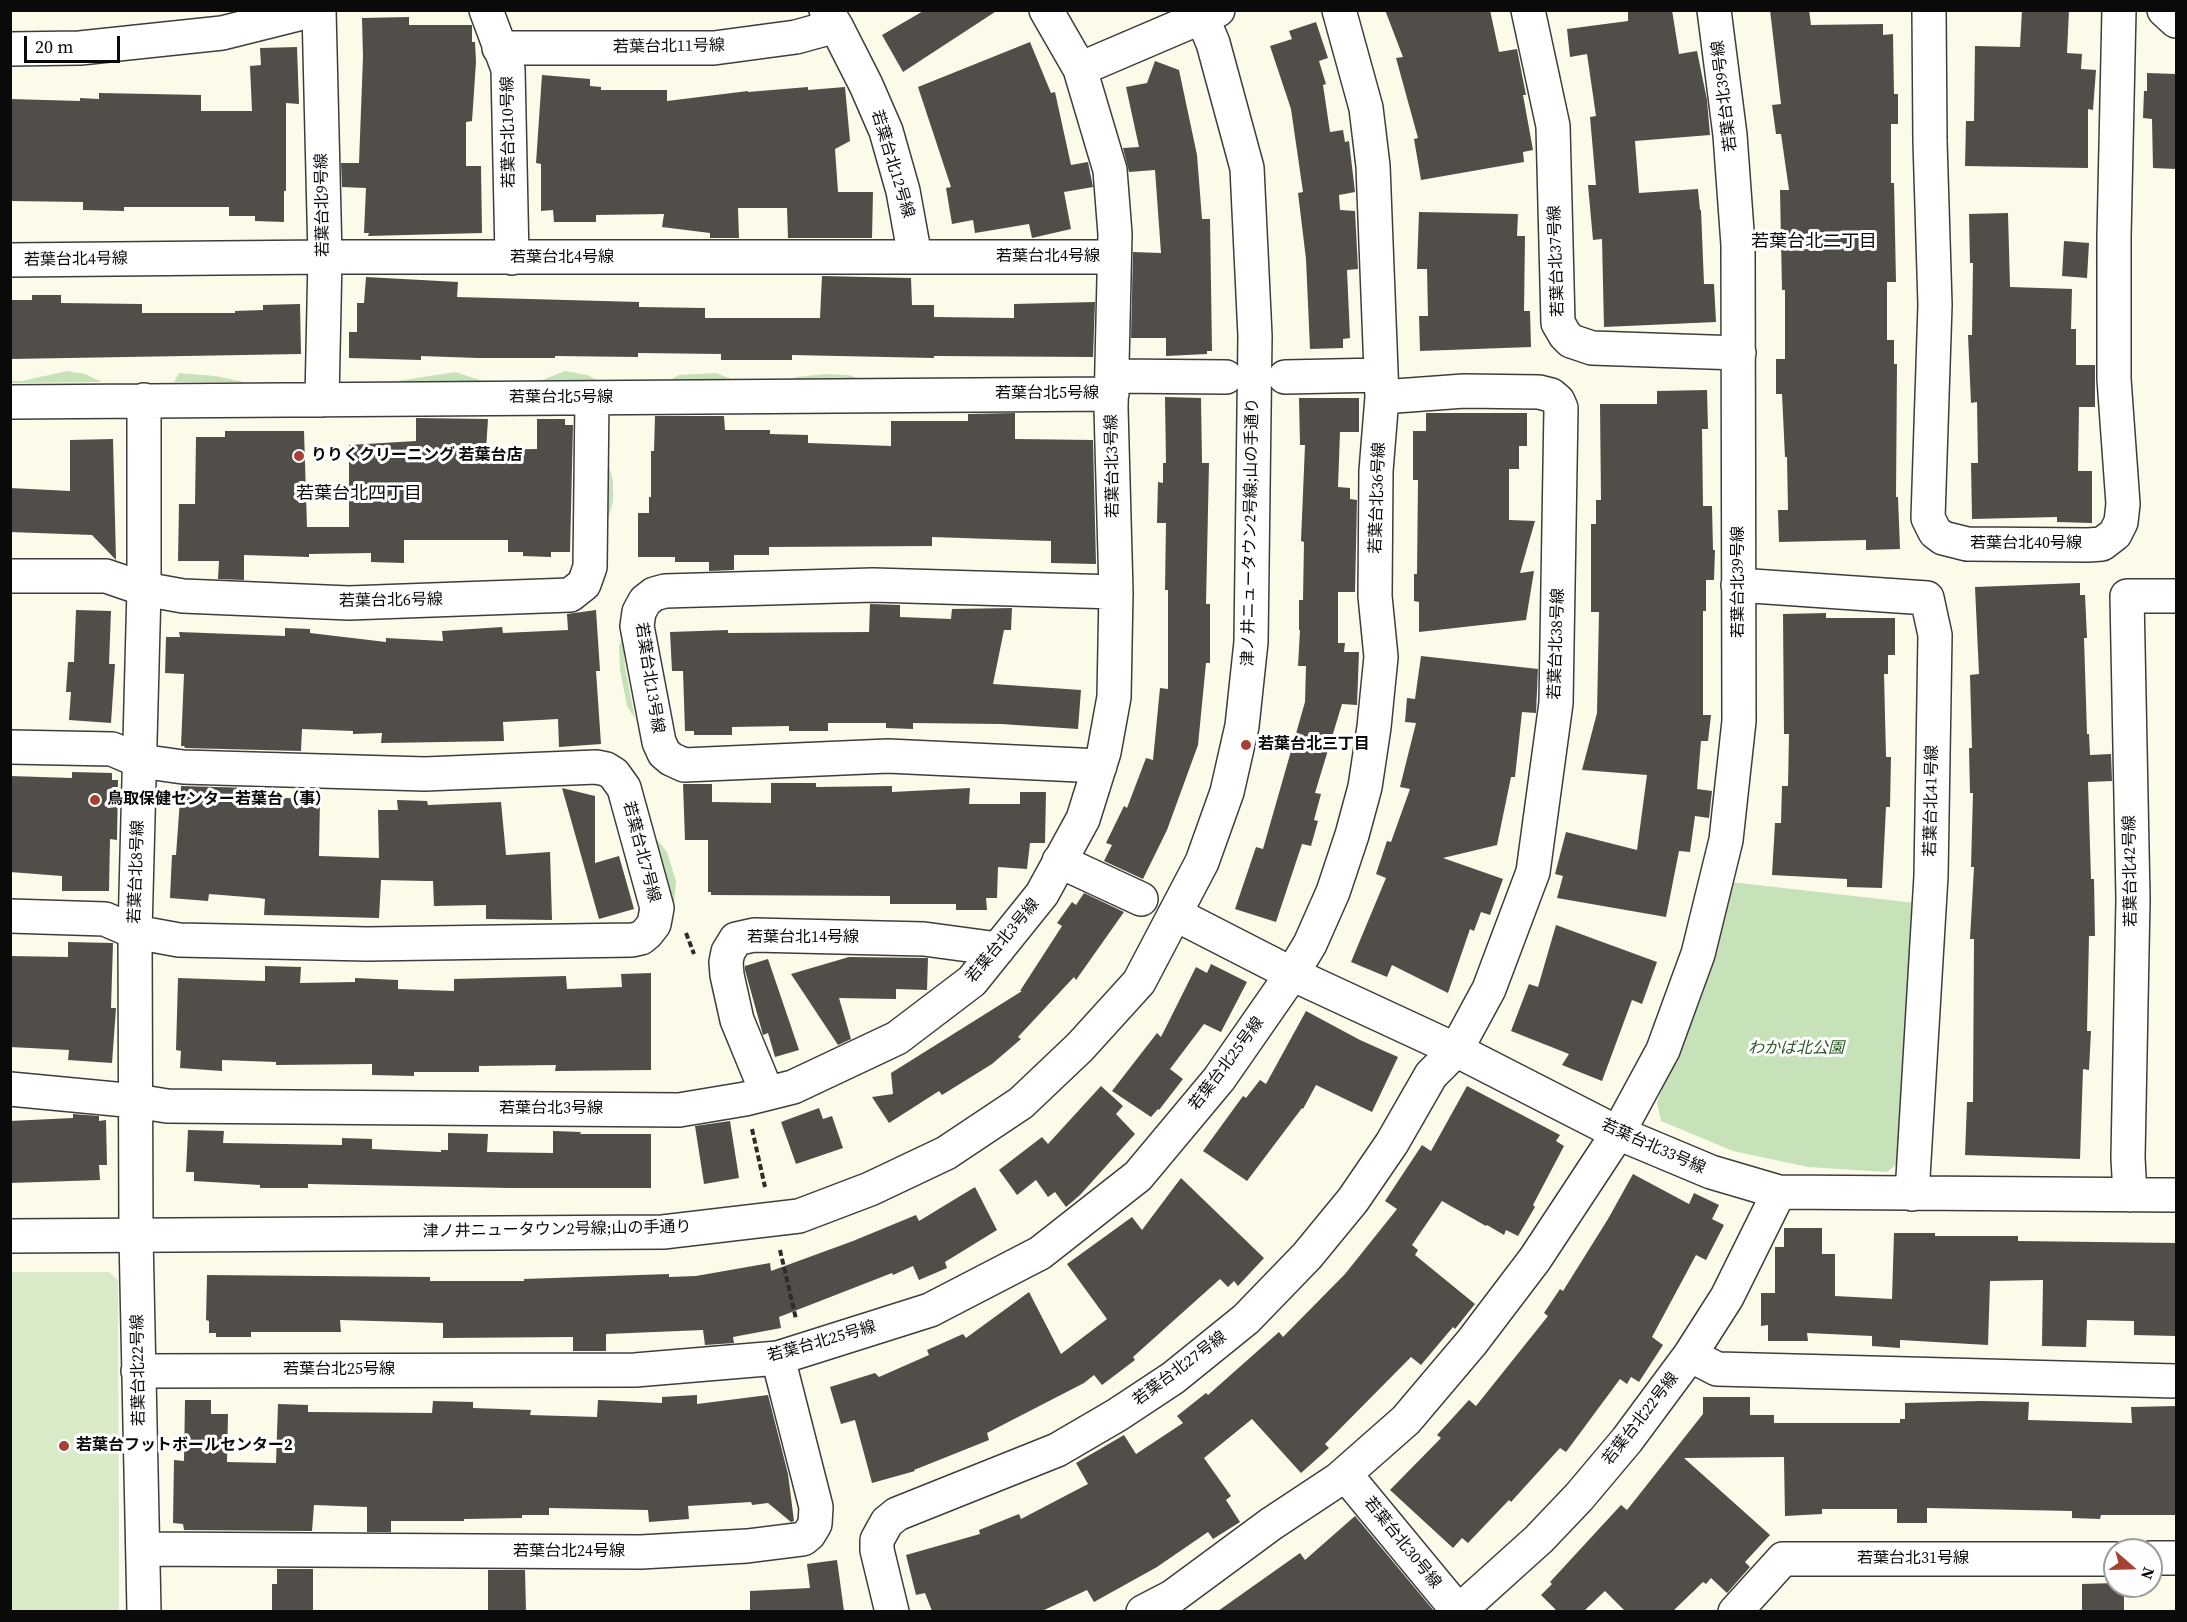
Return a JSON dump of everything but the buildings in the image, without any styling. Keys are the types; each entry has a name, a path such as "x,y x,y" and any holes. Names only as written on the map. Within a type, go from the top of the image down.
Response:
{"street":[{"path":"10,49 81,48 222,33 314,10"},
{"name":"若葉台北9号線","path":"319,10 325,258 322,400"},
{"name":"若葉台北10号線","path":"486,10 508,69 512,258"},
{"name":"若葉台北3号線","path":"10,1089 166,1106 679,1110 793,1087 897,1038 972,981 1042,894 1083,819 1104,752 1114,697 1116,592 1112,385 1115,234 1110,170 1080,69 1046,10"},
{"name":"若葉台北36号線","path":"1292,974 1310,944 1333,892 1352,835 1365,787 1374,728 1380,657 1375,596 1376,483 1381,386 1373,166 1366,108 1339,10"},
{"name":"若葉台北37号線","path":"1528,10 1553,126 1558,323 1565,335 1571,341 1592,348 1739,353"},
{"name":"若葉台北39号線","path":"1618,1133 1663,1050 1698,954 1726,840 1739,721 1738,245 1732,157 1714,10"},
{"name":"若葉台北40号線","path":"1929,10 1935,305 1928,518 1935,532 1943,538 1967,544 2088,545 2102,544 2115,534 2121,522 2123,504 2114,379 2118,10"},
{"path":"2164,10 2176,21"},
{"path":"1080,69 1207,13"},
{"name":"津ノ井ニュータウン2号線;山の手通り","path":"10,1236 663,1232 799,1216 870,1190 946,1153 1021,1103 1080,1047 1139,982 1202,862 1227,792 1242,726 1251,642 1255,336 1247,168 1207,13"},
{"name":"若葉台北11号線","path":"499,48 714,48 796,37 831,18"},
{"name":"若葉台北12号線","path":"831,18 886,131 905,200 915,256"},
{"name":"若葉台北4号線","path":"10,261 325,258 1114,257"},
{"name":"若葉台北5号線","path":"10,402 591,398 1112,385 1226,377"},
{"name":"若葉台北38号線","path":"1285,377 1464,391 1539,392 1551,395 1558,401 1561,408 1556,703 1533,872 1489,989 1456,1050"},
{"name":"若葉台北6号線","path":"10,576 106,576 144,589 183,596 349,603 570,595 584,584 590,567 591,398"},
{"name":"若葉台北8号線","path":"136,1236 135,932 144,589 144,400"},
{"name":"若葉台北13号線","path":"1100,766 888,756 684,765 664,753 659,742 637,626 639,612 645,601 654,594 665,591 873,585 1116,592"},
{"name":"若葉台北41号線","path":"1738,585 1927,598 1935,635 1931,864 1912,1194"},
{"name":"若葉台北42号線","path":"2130,1195 2128,1158 2133,898 2127,596 2176,596"},
{"name":"若葉台北7号線","path":"10,747 112,749 140,761 183,767 425,774 596,767 614,774 624,788 657,908 654,924 647,933 641,938 632,940 367,944 179,940 135,932 105,919 10,916"},
{"path":"1059,861 1141,899"},
{"name":"若葉台北33号線","path":"1175,914 1292,974 1456,1050 1618,1133 1711,1173 1779,1192 2176,1195"},
{"name":"若葉台北14号線","path":"756,1096 727,975 728,952 736,939 754,935 924,939 998,949"},
{"name":"若葉台北25号線","path":"138,1371 635,1370 791,1354 930,1310 1040,1253 1137,1176 1219,1078 1292,974"},
{"name":"若葉台北27号線","path":"891,1611 877,1550 877,1540 887,1522 897,1514 1057,1450 1117,1415 1173,1378 1246,1319 1307,1256 1353,1200 1392,1143 1431,1075 1456,1050"},
{"path":"1143,1611 1172,1597 1271,1524 1345,1474 1406,1420 1472,1342 1534,1259 1618,1133"},
{"name":"若葉台北22号線","path":"1458,1611 1539,1539 1579,1497 1627,1440 1690,1355 1727,1297 1779,1192"},
{"name":"若葉台北22号線","path":"136,1236 144,1611"},
{"name":"若葉台北24号線","path":"144,1549 640,1552 747,1546 803,1539 815,1524 816,1507 791,1354"},
{"path":"1690,1355 1717,1369 2176,1381"},
{"name":"若葉台北30号線","path":"1345,1474 1458,1611"},
{"name":"若葉台北31号線","path":"1735,1611 1783,1559 2103,1558"}],"path":[{"path":"756,1096 765,1187"},
{"path":"780,1247 791,1354"}],"green space":[{"path":"67,371 85,374 102,382 11,383 11,381 22,381"},
{"path":"565,371 587,375 599,381 537,382"},
{"path":"455,372 483,381 398,381"},
{"path":"179,373 215,376 244,382 174,382"},
{"path":"716,373 742,383 666,382 679,375"},
{"path":"827,374 848,375 865,380 783,382 796,377"},
{"path":"606,456 613,481 613,502 604,533"},
{"path":"623,635 625,666 635,719 627,706 620,670 619,646"},
{"path":"652,834 667,852 676,881 674,906"},
{"name":"わかば北公園","path":"1731,882 1915,903 1902,1160 1887,1172 1808,1167 1733,1151 1661,1121 1657,1103 1703,981"},
{"name":"若葉台フットボールセンター2","path":"11,1272 109,1272 118,1280 119,1611 11,1611"}],"place":[{"name":"りりくクリーニング 若葉台店","path":"299,456"},
{"name":"若葉台北三丁目","path":"1246,745"},
{"name":"鳥取保健センター若葉台（事）","path":"95,800"},
{"name":"若葉台フットボールセンター2","path":"64,1446"}],"district":[{"name":"若葉台北二丁目","path":"1814,242"},
{"name":"若葉台北四丁目","path":"359,494"}]}
